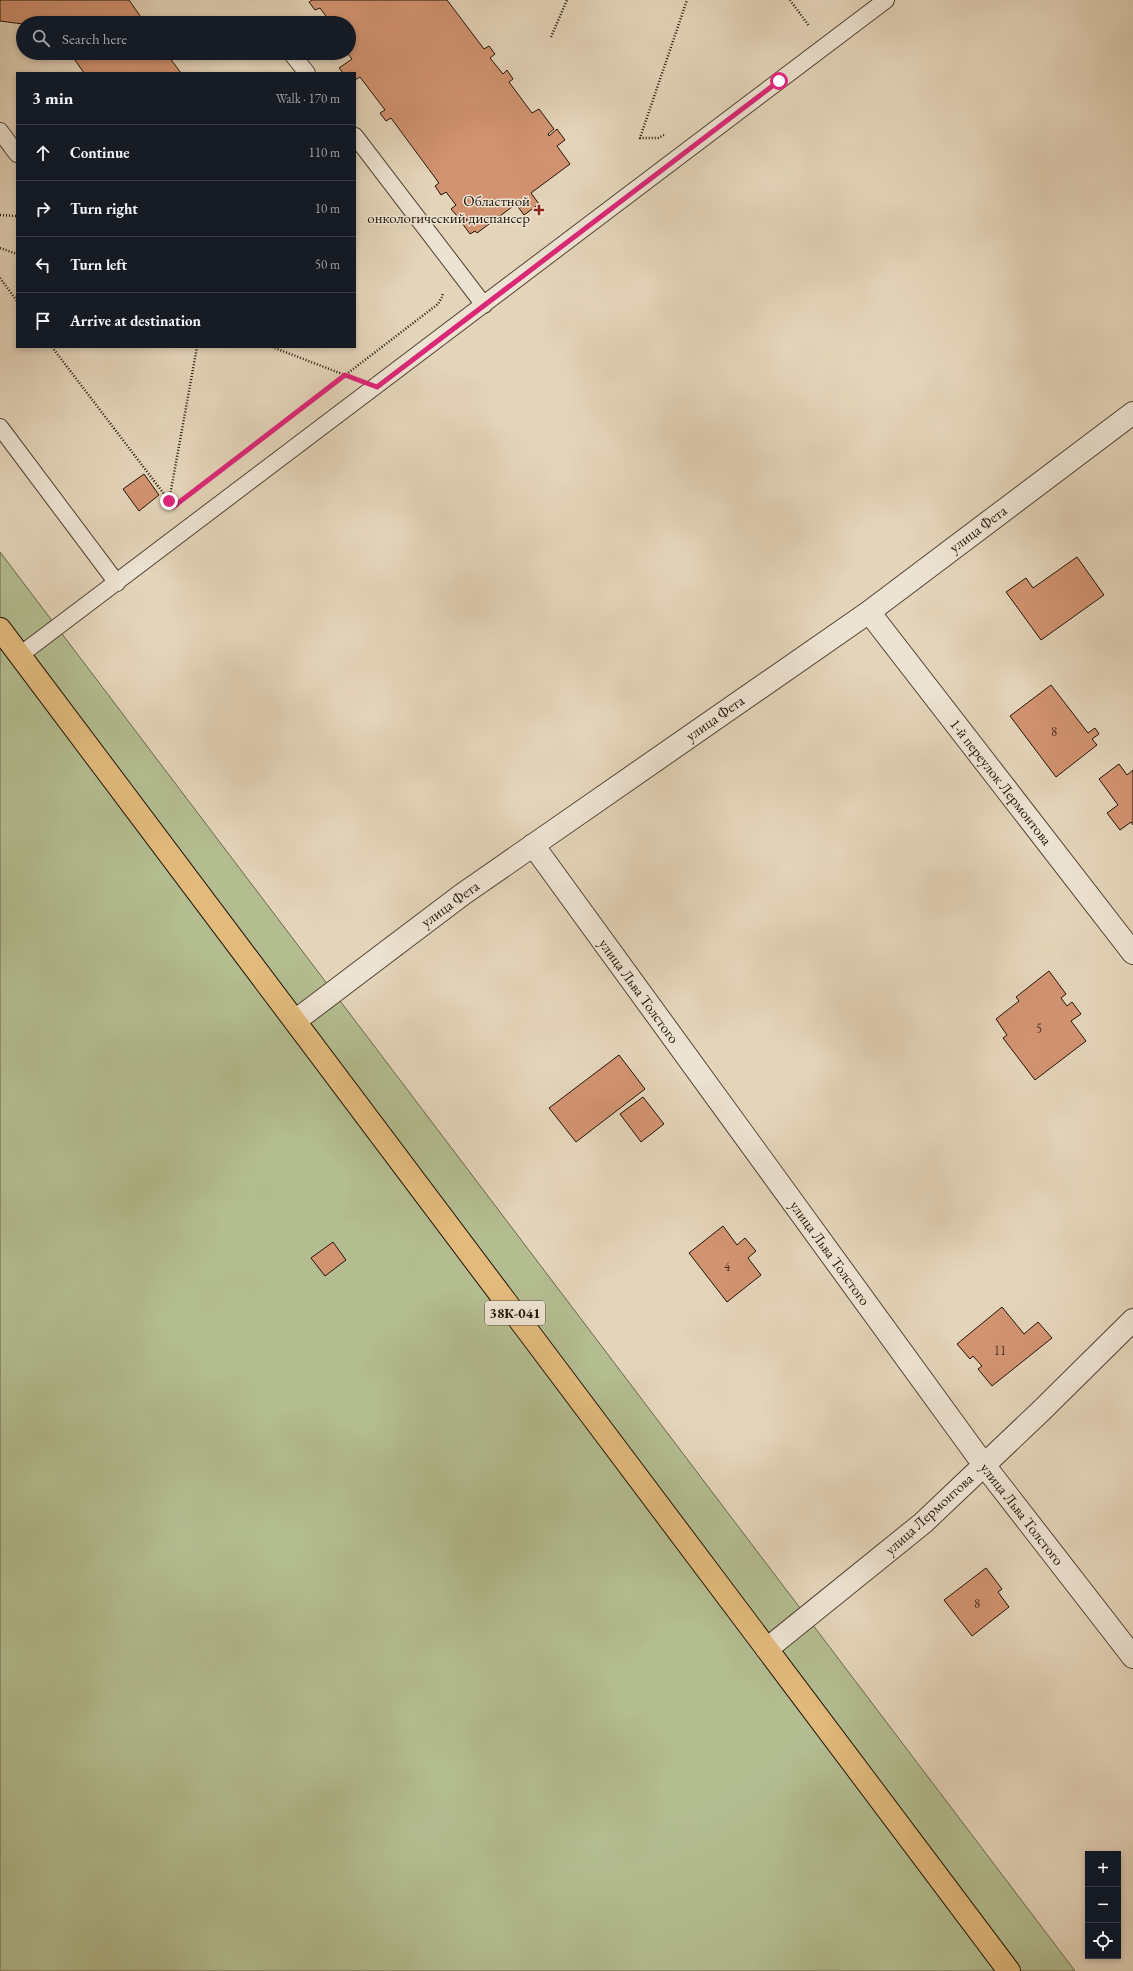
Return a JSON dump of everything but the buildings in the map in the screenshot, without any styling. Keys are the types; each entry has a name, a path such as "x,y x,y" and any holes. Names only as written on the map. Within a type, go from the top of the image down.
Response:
{"main road":[{"name":"38К-041","path":"0,629 1009,1971"}],"street":[{"name":"улица Фета","path":"295,1020 463,894 869,612 1133,413"},
{"name":"1-й переулок Лермонтова","path":"869,612 1133,952"},
{"name":"улица Льва Толстого","path":"533,845 984,1465 1133,1657"},
{"name":"улица Лермонтова","path":"767,1649 923,1523 1133,1320"}],"lane":[{"path":"20,655 377,387 886,0"},
{"path":"297,60 306,72"},
{"path":"0,131 16,153"},
{"path":"356,139 484,305"},
{"path":"0,427 116,583"}],"path":[{"path":"551,37 567,0"},
{"path":"671,133 658,138 640,138 686,0"},
{"path":"790,0 809,26"},
{"path":"803,31 815,22"},
{"path":"0,216 16,216"},
{"path":"0,248 16,254"},
{"path":"0,278 16,300"},
{"path":"284,422 438,304 442,297 443,291"},
{"path":"53,348 173,507 179,502"},
{"path":"169,501 197,348"},
{"path":"275,348 377,387"}],"green space":[{"path":"0,552 1075,1971 0,1971"}],"place":[{"name":"Областной онкологический диспансер","path":"539,210"}],"route":[{"path":"169,501 173,507 345,375 377,387 779,81"}]}
